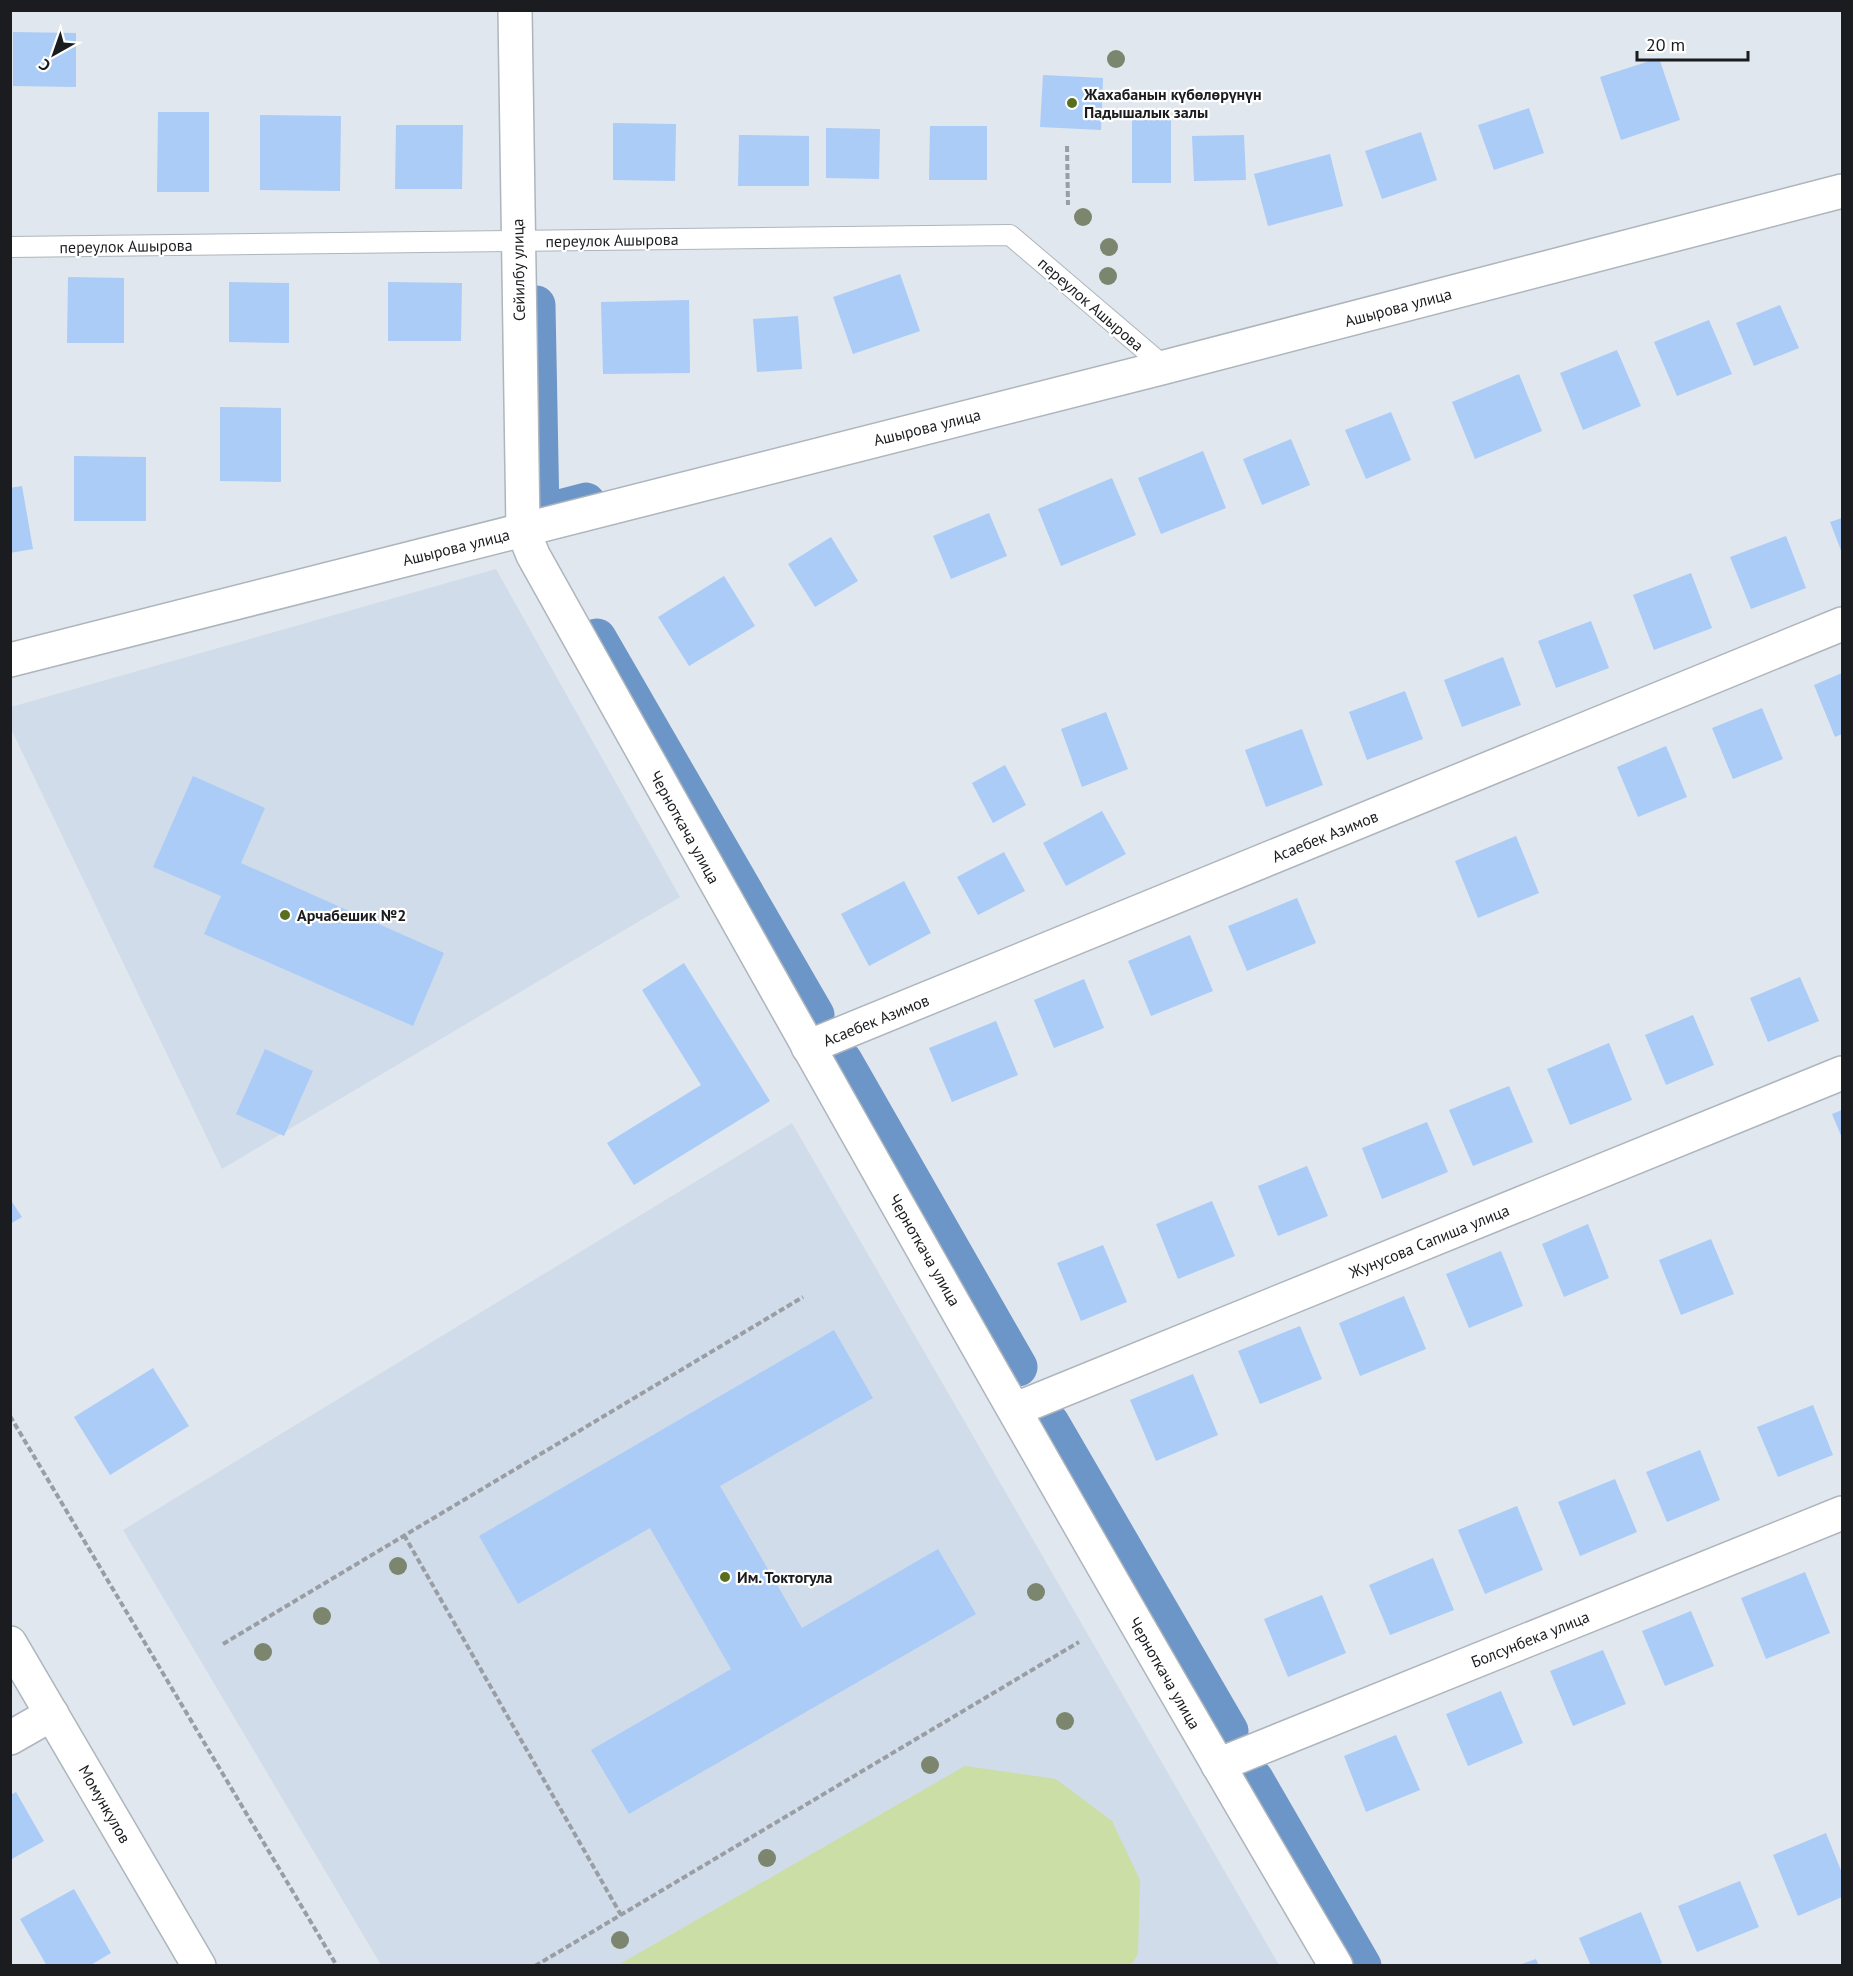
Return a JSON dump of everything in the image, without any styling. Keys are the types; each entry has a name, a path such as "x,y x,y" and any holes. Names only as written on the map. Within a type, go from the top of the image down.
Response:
{"street":[{"name":"Сейилбу улица","path":"515,10 523,530"},
{"name":"Ашырова улица","path":"10,660 1165,368 1842,191"},
{"name":"Черноткача улица","path":"523,530 533,555 808,1047 1218,1765 1336,1965"},
{"name":"Асаебек Азимов","path":"808,1047 1842,624"},
{"name":"Жунусова Сапиша улица","path":"1016,1409 1842,1073"},
{"name":"Болсунбека улица","path":"1218,1765 1842,1513"},
{"name":"Момункулов","path":"10,1643 199,1965"},
{"path":"10,1738 52,1714"}],"lane":[{"name":"переулок Ашырова","path":"10,247 1010,235 1165,368"}],"path":[{"path":"1067,146 1068,205"},
{"path":"223,1644 802,1297"},
{"path":"10,1416 337,1965"},
{"path":"404,1535 621,1915"},
{"path":"535,1965 1079,1642"}],"shaded area":[{"path":"496,569 680,897 222,1169 11,729 11,707"},
{"path":"792,1123 1279,1965 381,1965 123,1530"}],"green space":[{"path":"965,1766 1056,1779 1112,1821 1140,1880 1138,1954 1131,1965 618,1965"}],"building":[{"path":"13,32 76,33 76,87 13,86"},
{"path":"1659,58 1680,120 1621,140 1600,77"},
{"name":"Жахабанын күбөлөрүнүн Падышалык залы","path":"1043,75 1103,78 1101,130 1040,127"},
{"path":"1529,108 1544,153 1494,170 1478,125"},
{"path":"158,112 209,112 209,192 157,192"},
{"path":"260,115 341,116 340,191 260,190"},
{"path":"1132,120 1171,120 1171,183 1132,183"},
{"path":"613,123 676,124 675,181 613,180"},
{"path":"396,125 463,125 462,189 395,189"},
{"path":"930,126 987,126 987,180 929,180"},
{"path":"826,128 880,129 879,179 826,178"},
{"path":"1421,132 1437,180 1382,199 1365,151"},
{"path":"739,135 809,136 809,186 738,186"},
{"path":"1244,135 1246,180 1194,181 1192,136"},
{"path":"1330,154 1343,206 1268,226 1254,174"},
{"path":"900,274 920,331 853,354 833,297"},
{"path":"68,277 124,278 124,343 67,343"},
{"path":"229,282 289,283 289,343 229,342"},
{"path":"388,282 462,283 461,341 388,341"},
{"path":"689,300 690,373 603,374 601,302"},
{"path":"1780,305 1799,348 1754,366 1736,323"},
{"path":"798,316 802,369 757,372 753,319"},
{"path":"1709,320 1732,374 1677,396 1654,342"},
{"path":"1617,350 1641,406 1583,430 1560,373"},
{"path":"1519,374 1542,431 1475,459 1452,402"},
{"path":"220,407 281,408 281,482 220,481"},
{"path":"1391,412 1411,460 1366,479 1345,430"},
{"path":"1291,439 1310,485 1262,505 1243,459"},
{"path":"1203,451 1226,508 1161,534 1138,478"},
{"path":"74,456 146,457 146,521 74,521"},
{"path":"1112,478 1136,535 1061,566 1038,509"},
{"path":"22,486 33,549 10,553 10,488"},
{"path":"989,513 1007,556 951,579 933,536"},
{"path":"1842,518 1842,553 1830,522"},
{"path":"1786,536 1806,588 1751,609 1730,557"},
{"path":"831,537 858,581 815,607 788,564"},
{"path":"1691,573 1712,628 1654,650 1633,595"},
{"path":"724,576 755,626 689,666 658,617"},
{"path":"1591,621 1609,668 1556,688 1538,641"},
{"path":"1503,657 1521,705 1462,727 1444,680"},
{"path":"1842,673 1842,734 1835,737 1814,685"},
{"path":"1405,691 1423,739 1367,760 1349,712"},
{"path":"1762,708 1783,759 1733,779 1712,728"},
{"path":"1106,712 1128,769 1082,787 1061,729"},
{"path":"1302,729 1323,785 1266,807 1245,750"},
{"path":"1666,746 1687,797 1638,817 1617,767"},
{"path":"1005,765 1026,805 993,823 972,783"},
{"name":"Арчабешик №2","path":"193,776 265,808 241,863 444,953 413,1026 204,934 221,896 153,867"},
{"path":"1102,811 1126,854 1066,886 1043,843"},
{"path":"1516,836 1539,893 1478,918 1455,861"},
{"path":"1004,852 1025,891 978,915 957,877"},
{"path":"904,881 931,933 869,966 841,914"},
{"path":"1297,898 1316,943 1247,971 1228,926"},
{"path":"1190,935 1213,991 1151,1016 1128,961"},
{"path":"684,963 770,1101 634,1185 607,1143 701,1085 642,990"},
{"path":"1800,977 1819,1021 1768,1042 1750,998"},
{"path":"1084,979 1104,1028 1054,1048 1034,1000"},
{"path":"1693,1015 1714,1065 1666,1085 1645,1035"},
{"path":"996,1021 1018,1075 952,1102 929,1048"},
{"path":"1609,1043 1632,1100 1570,1125 1547,1069"},
{"path":"265,1049 313,1071 284,1136 236,1114"},
{"path":"1509,1086 1533,1142 1473,1166 1449,1110"},
{"path":"1842,1110 1842,1138 1832,1114"},
{"path":"1427,1122 1448,1172 1382,1199 1362,1148"},
{"path":"1307,1166 1328,1216 1278,1236 1258,1186"},
{"path":"10,1199 22,1217 10,1224"},
{"path":"1212,1201 1235,1256 1178,1279 1156,1224"},
{"path":"1588,1224 1609,1278 1564,1297 1542,1244"},
{"path":"1711,1239 1734,1294 1681,1315 1659,1260"},
{"path":"1103,1245 1127,1302 1081,1321 1057,1263"},
{"path":"1501,1251 1523,1306 1469,1328 1446,1274"},
{"path":"1404,1296 1426,1349 1360,1376 1339,1323"},
{"path":"1300,1326 1322,1379 1260,1404 1238,1351"},
{"name":"Им. Токтогула","path":"834,1330 873,1398 720,1486 802,1628 938,1549 976,1614 629,1814 591,1750 731,1669 650,1528 518,1604 479,1536"},
{"path":"153,1368 189,1426 110,1475 74,1417"},
{"path":"1193,1374 1218,1435 1156,1461 1130,1400"},
{"path":"1813,1405 1833,1455 1778,1477 1757,1427"},
{"path":"1700,1450 1720,1500 1667,1522 1646,1472"},
{"path":"1615,1479 1637,1532 1580,1556 1558,1502"},
{"path":"1517,1506 1543,1570 1485,1594 1458,1530"},
{"path":"1433,1558 1454,1610 1390,1635 1369,1585"},
{"path":"1805,1572 1830,1633 1766,1659 1741,1598"},
{"path":"1322,1595 1346,1653 1288,1677 1264,1619"},
{"path":"1691,1611 1714,1666 1665,1686 1642,1631"},
{"path":"1603,1650 1626,1704 1573,1726 1550,1671"},
{"path":"1501,1691 1523,1743 1468,1766 1446,1714"},
{"path":"1396,1735 1420,1790 1366,1812 1344,1756"},
{"path":"16,1792 44,1841 10,1860 10,1795"},
{"path":"1826,1833 1842,1873 1842,1897 1798,1916 1773,1855"},
{"path":"1740,1881 1759,1927 1697,1952 1678,1906"},
{"path":"74,1889 111,1953 89,1966 47,1966 20,1919"},
{"path":"1641,1912 1662,1963 1656,1966 1591,1966 1579,1938"},
{"path":"1536,1959 1539,1966 1519,1966 1519,1965"}],"waterway":[{"path":"536,305 540,514 586,502"},
{"path":"597,638 815,1015"},
{"path":"843,1061 1018,1367"},
{"path":"1050,1423 1229,1731"},
{"path":"1254,1779 1362,1966"}],"place":[{"name":"Жахабанын күбөлөрүнүн Падышалык залы","path":"1072,103"},
{"name":"Арчабешик №2","path":"285,915"},
{"name":"Им. Токтогула","path":"725,1577"}]}
